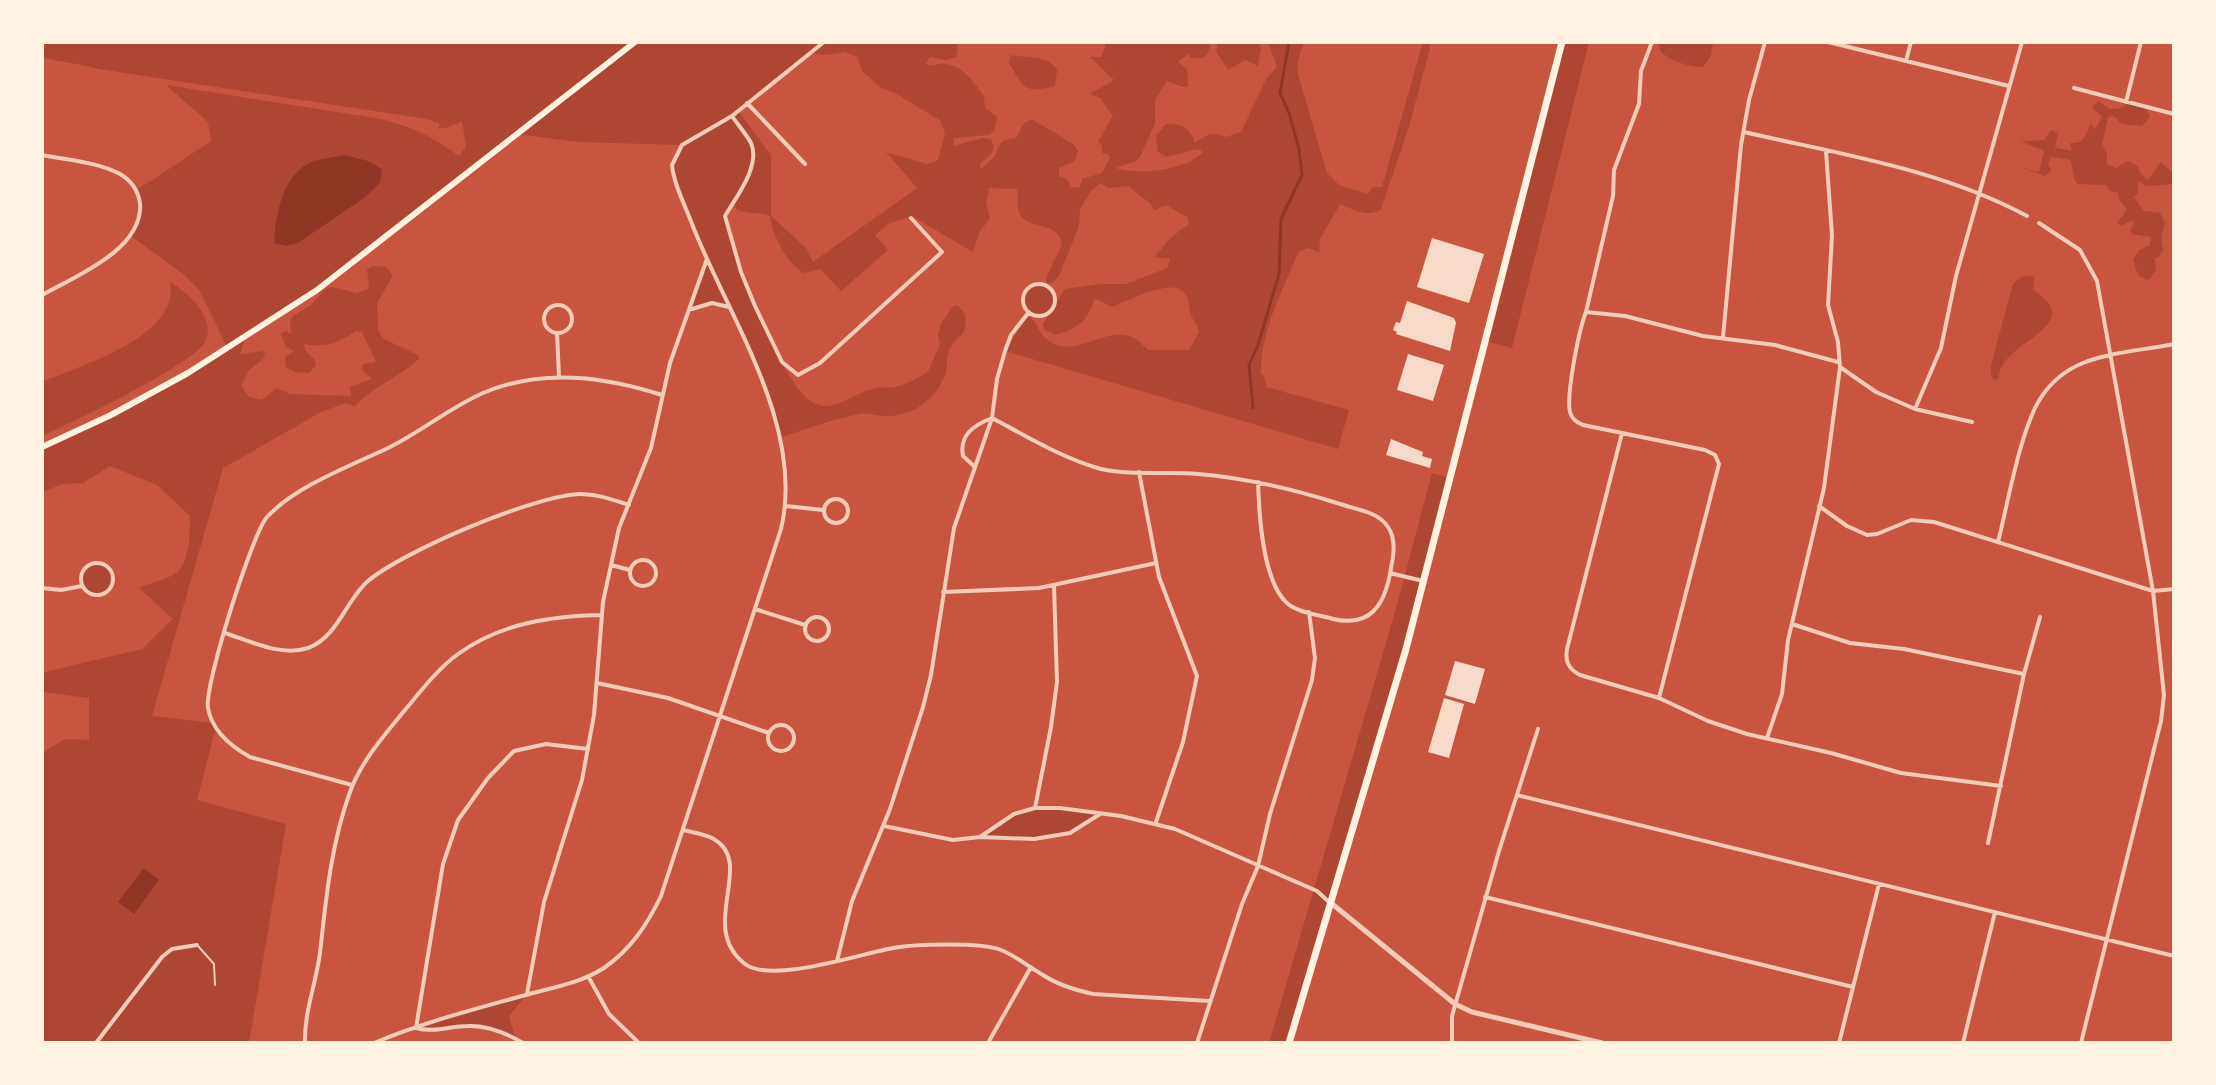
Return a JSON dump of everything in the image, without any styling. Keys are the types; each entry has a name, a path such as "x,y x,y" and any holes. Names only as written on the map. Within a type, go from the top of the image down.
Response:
{"main road":[{"path":"42,447 111,415 188,373 306,298 635,42"},
{"path":"1289,1043 1395,689 1562,42"}],"street":[{"path":"374,1043 588,976 626,950 648,923 661,896 781,529 786,506 787,471 782,437 772,406 707,259 672,170 682,145 732,116 824,42"},
{"path":"1652,42 1641,71 1639,104 1614,170 1613,196 1579,330 1570,400 1571,413 1576,422 1705,450 1715,455 1719,464 1659,698"},
{"path":"1723,337 1744,132 1765,42"},
{"path":"1828,42 2009,86"},
{"path":"1906,61 1911,42"},
{"path":"1915,409 1941,348 1949,301 2022,42"},
{"path":"2126,102 2141,42"},
{"path":"2074,88 2174,114"},
{"path":"747,103 805,164"},
{"path":"732,116 753,150 744,184 725,216 755,306 782,362 798,375 820,363 942,252 911,218"},
{"path":"1744,132 1921,174 1980,193 2027,216"},
{"path":"1767,738 1782,694 1792,623 1829,455 1840,365 1828,305 1832,236 1826,151"},
{"path":"42,155 103,167 122,175 137,190 140,212 136,230 123,245 105,259 42,295"},
{"path":"2039,223 2073,243 2087,259 2097,281 2153,591 2162,666 2163,707 2081,1043"},
{"path":"527,994 544,902 576,802 588,749 602,615 621,522 651,448 670,363 707,259"},
{"path":"1036,285 1049,288 1054,299 1050,311 1042,315 1029,312 1023,299 1027,289 1036,285"},
{"path":"690,310 704,304 729,307"},
{"path":"559,305 567,308 572,319 569,327 557,333 546,327 544,319 550,307 559,305"},
{"path":"837,961 852,901 884,826 931,675 954,528 992,418 997,379 1007,342 1029,312"},
{"path":"1586,312 1625,316 1703,336 1775,345 1840,365 1876,392 1915,409 1972,422"},
{"path":"557,333 559,377"},
{"path":"1998,542 2027,431 2038,402 2052,383 2084,363 2174,344"},
{"path":"352,785 250,757 235,749 221,735 211,718 208,698 225,633 256,534 269,516 285,501 330,475 393,446 482,394 522,381 559,377 614,381 662,395"},
{"path":"975,467 963,456 962,442 972,428 992,418"},
{"path":"992,418 1091,465 1115,471 1197,474 1258,482 1319,497 1380,518 1388,525 1394,553 1380,604 1365,618 1341,621 1288,604 1271,574 1259,520 1258,482"},
{"path":"1622,433 1567,649 1566,660 1570,668 1580,675 1659,698 1708,721 1767,738 1901,773 2001,786"},
{"path":"1139,472 1156,563 1169,608 1194,664 1197,682 1183,742 1155,823"},
{"path":"225,633 272,648 303,649 327,635 355,594 377,574 485,521 579,494 605,497 629,505"},
{"path":"839,500 847,507 847,514 840,522 832,522 826,518 824,510 829,501 839,500"},
{"path":"786,506 824,510"},
{"path":"1819,506 1847,526 1867,535 1904,522 1948,525 2153,591 2174,589"},
{"path":"647,561 653,565 655,577 651,583 639,586 632,581 630,570 635,563 647,561"},
{"path":"943,592 1054,586 1156,563"},
{"path":"91,564 101,564 112,574 109,589 100,595 90,594 82,586 81,576 91,564"},
{"path":"611,565 630,570"},
{"path":"1390,573 1423,581"},
{"path":"42,588 61,590 82,586"},
{"path":"1035,808 1057,682 1054,586"},
{"path":"755,609 805,625"},
{"path":"1197,1043 1242,904 1258,866 1270,814 1315,670 1309,612"},
{"path":"305,1043 306,1019 318,970 325,902 336,844 352,785 367,759 433,676 458,654 489,637 529,622 558,616 602,615"},
{"path":"821,617 828,626 828,633 823,639 813,640 807,636 805,625 810,619 821,617"},
{"path":"1988,843 2024,674 2040,617"},
{"path":"1792,623 1858,644 1904,649 2024,674"},
{"path":"597,683 668,698 769,733"},
{"path":"775,727 787,727 792,732 792,744 786,750 778,750 769,743 769,733 775,727"},
{"path":"1452,1043 1451,1022 1455,1004 1538,729"},
{"path":"416,1028 443,864 458,820 488,778 514,751 546,744 588,749"},
{"path":"1517,795 2174,956"},
{"path":"980,837 1014,814 1035,808 1060,808 1155,823 1317,891 1455,1004 1472,1012 1573,1040 1602,1043"},
{"path":"884,826 953,840 980,837 1034,839 1079,828 1100,814"},
{"path":"683,830 713,838 728,855 731,873 723,913 724,925 729,942 741,961 753,968 790,970 895,948 983,946 1005,951 1057,983 1093,994 1209,1001"},
{"path":"1839,1043 1879,884"},
{"path":"1485,897 1853,987"},
{"path":"1963,1043 1995,912"},
{"path":"96,1043 162,957 172,949 197,945"},
{"path":"988,1043 1031,967"},
{"path":"588,976 609,1014 639,1043"},
{"path":"416,1028 483,1027 500,1031 523,1043"}],"lane":[{"path":"197,945 214,964 215,985"}],"shaded area":[{"path":"42,42 955,42 958,47 956,57 946,60 930,57 926,64 952,65 963,72 984,96 985,108 997,117 994,131 988,135 954,138 953,146 983,138 991,139 994,147 980,164 981,169 994,157 1002,142 1016,138 1024,124 1033,120 1073,144 1078,151 1075,161 1059,168 1059,176 1067,179 1071,188 1080,187 1082,179 1102,173 1110,157 1102,153 1098,142 1113,116 1100,98 1090,94 1114,80 1090,57 1101,57 1106,45 1101,42 1210,42 1210,49 1204,58 1191,58 1188,54 1178,62 1187,69 1188,86 1167,81 1155,100 1155,123 1140,157 1116,168 1149,171 1174,167 1203,152 1198,149 1166,157 1158,152 1156,136 1166,124 1185,128 1195,143 1210,134 1226,137 1241,132 1266,79 1277,67 1268,42 1304,42 1297,71 1327,173 1339,185 1368,194 1373,187 1382,187 1423,42 1430,42 1408,130 1381,209 1366,213 1340,204 1320,239 1319,252 1309,248 1299,251 1264,342 1261,373 1266,387 1349,410 1338,449 1005,351 1030,317 1046,339 1060,346 1070,347 1112,335 1123,335 1134,338 1149,350 1189,350 1199,332 1187,296 1176,288 1158,289 1112,307 1095,298 1085,319 1076,327 1054,335 1044,329 1043,324 1065,289 1126,284 1167,268 1170,259 1155,257 1169,239 1189,224 1187,217 1166,205 1154,210 1128,186 1109,188 1100,183 1080,209 1079,226 1059,276 1052,283 1047,283 1046,278 1062,244 1054,231 1026,221 1021,216 1017,189 989,188 986,202 990,218 979,233 973,252 912,216 888,224 875,235 888,250 841,291 820,269 804,273 792,263 777,240 770,216 737,210 734,203 725,216 762,321 790,376 805,396 819,405 838,403 874,388 899,386 928,372 940,344 938,335 941,324 953,306 957,305 965,314 965,328 949,351 941,383 930,398 916,409 898,415 859,414 782,437 772,405 729,307 712,303 690,310 707,259 672,170 681,145 578,142 517,134 317,290 245,339 240,354 265,351 264,358 249,370 241,385 249,397 262,400 276,388 290,394 351,396 350,387 372,379 362,370 363,364 375,362 362,332 356,331 325,345 304,344 316,365 309,373 295,372 286,367 285,357 294,351 286,347 281,334 286,331 291,334 293,316 311,305 325,289 332,287 357,293 369,288 367,269 386,267 393,275 377,303 378,331 384,339 418,355 419,359 354,407 346,403 321,412 223,468 152,716 213,723 216,727 197,800 286,824 249,1043 42,1043 42,753 65,739 89,740 89,698 42,692 45,672 142,649 173,619 139,588 168,578 181,568 188,547 190,516 157,485 110,466 83,483 63,484 42,492 42,447 111,415 228,349 199,290 183,274 131,236 138,220 137,190 211,141 208,122 166,85 375,118 419,132 459,156 466,147 462,121 438,129 440,124 427,119 99,69 42,57","holes":["845,52 857,57 862,71 880,87 941,121 945,134 938,160 927,164 886,152 917,188 813,262 806,248 771,216 771,155 738,111 810,53 826,55"]},
{"path":"1218,42 1259,42 1258,66 1245,60 1228,70 1216,51"},
{"path":"1562,42 1589,42 1512,348 1485,341"},
{"path":"1659,42 1713,42 1711,56 1703,67 1669,58 1660,51"},
{"path":"1012,55 1048,61 1057,70 1055,86 1026,87 1008,62"},
{"path":"2098,101 2110,109 2118,109 2133,101 2147,110 2150,117 2142,126 2122,124 2113,116 2108,117 2102,144 2107,154 2107,164 2116,168 2128,161 2138,167 2148,180 2161,162 2174,174 2174,184 2146,186 2138,181 2138,193 2134,197 2144,211 2160,213 2165,223 2161,236 2163,250 2155,258 2156,270 2150,279 2138,275 2133,260 2139,250 2150,245 2151,237 2132,234 2130,230 2135,222 2117,224 2127,209 2118,193 2110,191 2106,185 2078,184 2074,179 2071,160 2051,157 2048,163 2051,171 2045,176 2020,167 2039,172 2044,151 2021,141 2044,140 2051,130 2058,133 2055,148 2072,151 2070,143 2082,140 2091,124 2095,129 2102,117 2092,107"},
{"path":"345,155 368,161 382,169 380,183 364,198 298,243 286,246 274,243 279,208 295,175 314,161"},
{"path":"2021,277 2034,277 2033,290 2048,303 2052,314 2037,334 2012,354 2003,365 1999,378 1994,380 1991,365 2013,284"},
{"path":"170,282 192,299 207,322 206,340 198,350 132,392 42,436 42,382 102,357 144,333 160,318 169,301"},
{"path":"1039,284 1050,289 1055,300 1050,311 1039,316 1028,311 1023,300 1028,289"},
{"path":"1432,473 1449,478 1412,626 1289,1043 1269,1043 1395,612"},
{"path":"97,563 108,568 113,579 108,590 97,595 86,590 81,579 86,568"},
{"path":"1060,808 1100,814 1070,833 1034,839 980,837 1024,810"},
{"path":"144,868 159,880 134,914 118,902"},
{"path":"527,994 509,1016 515,1038 483,1027 416,1028"}],"building":[{"path":"1432,238 1484,254 1469,303 1417,287"},
{"path":"1407,301 1454,318 1456,323 1450,351 1396,334 1393,330 1396,322 1400,323"},
{"path":"1408,354 1444,365 1433,401 1397,390"},
{"path":"1391,439 1423,452 1422,456 1432,459 1430,468 1386,455"},
{"path":"1455,661 1485,669 1475,704 1445,695"},
{"path":"1444,698 1464,704 1449,758 1428,752"}],"waterway":[{"path":"1253,408 1249,365 1279,274 1281,219 1302,175 1299,149 1280,93 1289,42"}]}
